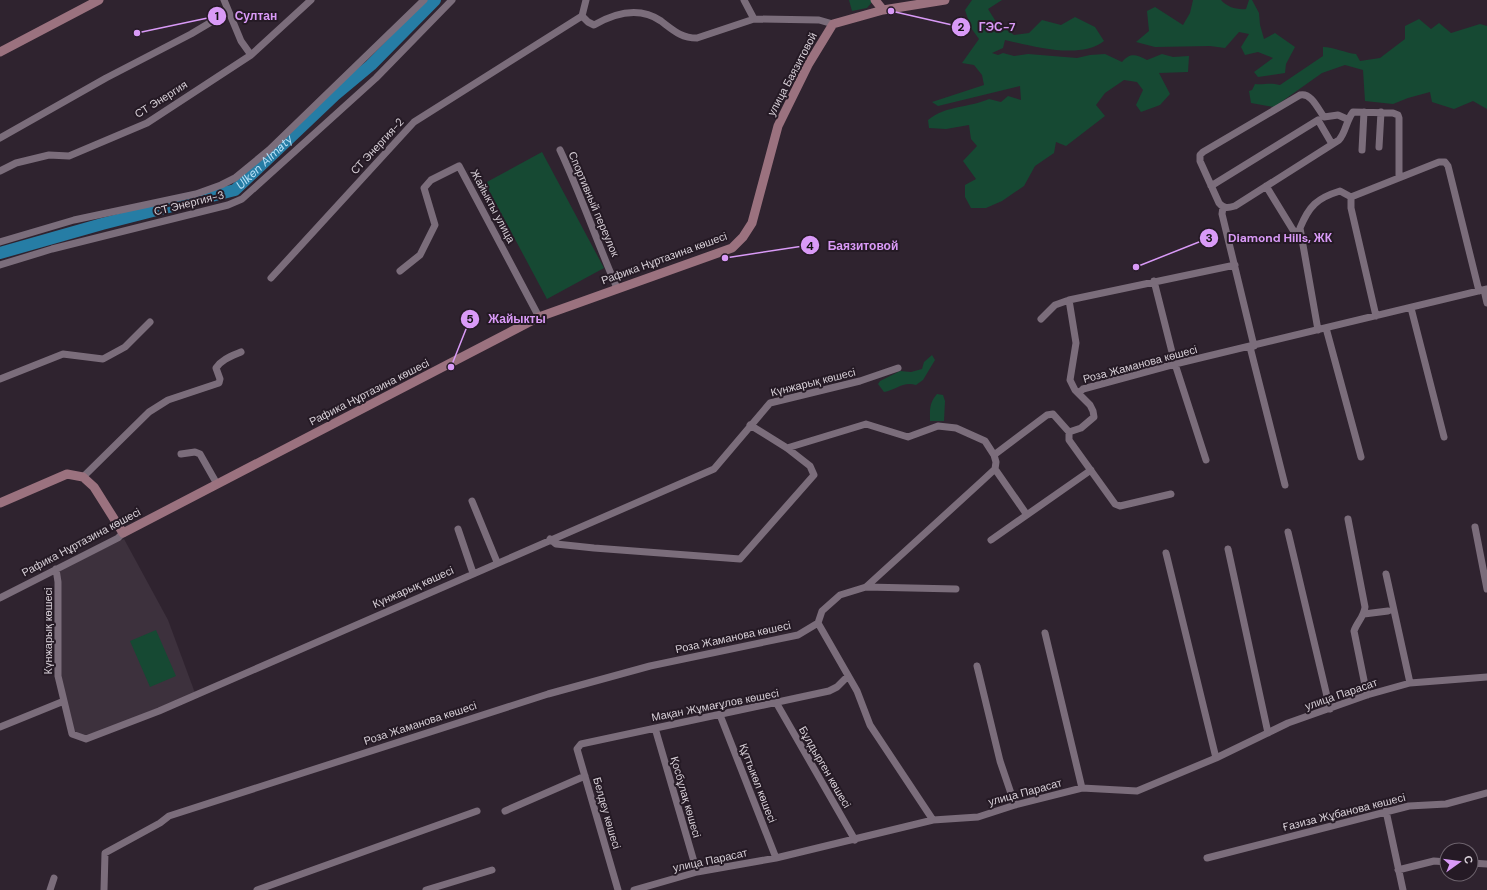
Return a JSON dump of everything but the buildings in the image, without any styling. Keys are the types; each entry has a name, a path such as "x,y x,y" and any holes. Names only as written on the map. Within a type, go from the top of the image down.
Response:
{"street":[{"path":"0,52 99,0"},
{"path":"224,0 241,41 251,55"},
{"name":"СТ Энергия","path":"0,171 16,163 49,155 69,156 147,123 251,55 311,0"},
{"path":"0,242 74,220 196,194 235,178 270,150 424,0"},
{"name":"СТ Энергия-3","path":"0,265 52,249 228,205 242,199 376,78 452,0"},
{"path":"586,0 582,16 594,25 622,13 632,12 644,14 659,20 680,35 697,38 754,19 819,20 833,24 883,10 944,0"},
{"path":"744,0 754,19"},
{"path":"875,0 883,10"},
{"path":"0,138 228,12"},
{"name":"СТ Энергия-2","path":"271,278 414,122 582,16"},
{"name":"улица Баязитовой","path":"752,223 778,126 808,65 833,24"},
{"path":"1347,120 1338,115 1324,117 1309,96 1300,94 1203,152 1200,155 1200,161 1219,204 1223,207 1229,208 1235,206 1332,144 1343,135 1347,120 1353,112 1393,113 1399,118 1400,176"},
{"path":"1362,150 1364,112"},
{"path":"1379,147 1381,112"},
{"path":"1211,186 1318,120 1332,144"},
{"name":"Спортивный переулок","path":"560,150 577,187 617,288"},
{"path":"1318,330 1300,234 1300,228 1306,213 1317,201 1340,191 1351,196 1439,162 1445,162 1448,166 1487,303"},
{"name":"Жайыкты улица","path":"400,271 420,255 435,225 424,188 431,180 459,166 539,317"},
{"path":"1266,186 1293,230 1300,234"},
{"path":"1351,196 1350,208 1376,316"},
{"path":"1223,207 1222,214 1235,265 1252,347 1284,485"},
{"name":"Рафика Нұртазина көшесі","path":"0,598 118,538 123,533 539,317 732,248 743,237 752,223"},
{"path":"1041,319 1055,305 1070,300 1235,265"},
{"path":"1154,281 1175,364 1206,460"},
{"name":"Роза Жаманова көшесі","path":"1069,432 1081,428 1094,417 1090,404 1079,393 1083,389 1175,364 1252,347 1483,290"},
{"path":"1070,300 1076,343 1070,380 1072,386 1079,393"},
{"path":"1411,308 1444,437"},
{"path":"0,380 63,354 103,358 125,348 150,322"},
{"path":"1326,328 1361,457"},
{"path":"83,477 149,412 168,400 219,383 220,379 216,368 218,365 228,357 241,352"},
{"name":"Күнжарық көшесі","path":"56,569 58,582 58,676 72,734 86,739 159,711 497,562 714,469 750,424 770,403 860,382 898,368"},
{"path":"994,455 1047,415 1053,414 1069,432 1070,440 1115,504 1120,506 1171,494"},
{"path":"550,539 556,544 594,548 740,559 814,475 810,466 787,448 750,424"},
{"path":"787,448 866,424 908,437 938,426 956,428 985,441 994,455 996,462 995,469 866,587"},
{"path":"181,454 195,452 200,454 217,484"},
{"path":"995,469 1027,515"},
{"path":"991,540 1091,470"},
{"path":"0,503 67,474 83,477 94,487 123,533"},
{"path":"472,501 497,562"},
{"path":"1348,519 1365,607 1364,614 1356,623 1354,631 1367,695"},
{"path":"1475,527 1487,589"},
{"path":"458,529 473,573"},
{"path":"1288,532 1330,709"},
{"path":"1228,549 1268,733"},
{"path":"1166,553 1216,758"},
{"path":"1386,574 1410,683"},
{"path":"933,820 870,725 857,691 818,623 822,611 831,601 840,595 866,587 956,589"},
{"path":"1364,614 1388,611"},
{"name":"Роза Жаманова көшесі","path":"104,890 105,853 160,823 169,816 548,694 650,666 798,635 818,623"},
{"path":"1045,633 1082,788"},
{"path":"977,666 1000,761 1015,804"},
{"name":"Мақан Жұмағұлов көшесі","path":"581,744 776,704 829,691 837,687 848,676"},
{"name":"улица Парасат","path":"634,890 697,872 776,858 933,820 978,817 1015,804 1082,788 1137,791 1216,758 1288,723 1367,695 1410,683 1487,677"},
{"path":"0,727 64,701"},
{"name":"Бұлдырген көшесі","path":"776,704 854,840"},
{"name":"Құттыкөл көшесі","path":"720,715 776,858"},
{"name":"Қосбұлақ көшесі","path":"654,728 697,872"},
{"name":"Белдеу көшесі","path":"581,744 577,749 618,890"},
{"path":"505,811 585,776"},
{"name":"Ғазиза Жұбанова көшесі","path":"1207,858 1386,811 1409,806 1446,804 1487,792"},
{"path":"257,890 477,811"},
{"path":"1386,811 1403,890"},
{"path":"1398,870 1439,862"},
{"path":"426,890 492,870"},
{"path":"50,890 54,878"}],"shaded area":[{"path":"124,539 168,620 195,693 86,737 74,731 60,675 59,570"}],"green space":[{"path":"849,0 873,1 867,8 852,11"},
{"path":"972,0 1002,0 988,9 998,25 1014,35 1029,33 1042,20 1061,25 1075,17 1095,27 1104,41 1094,47 1070,51 1042,48 1005,40 1003,48 992,53 998,55 1003,53 1014,56 1028,54 1077,58 1105,54 1122,62 1128,57 1134,55 1147,60 1162,54 1173,57 1189,56 1188,72 1159,73 1170,94 1160,105 1141,112 1136,105 1143,90 1137,82 1124,80 1105,93 1096,105 1105,116 1066,146 1056,142 1054,153 1035,166 1024,186 1002,201 986,208 971,208 965,197 965,185 976,179 963,161 977,146 971,139 969,125 946,129 929,128 928,120 935,115 950,109 989,99 1001,102 1008,96 1021,100 1020,86 938,106 932,102 984,85 982,75 974,65 962,63 979,39 971,28 965,10"},
{"path":"1193,0 1221,0 1229,6 1246,9 1249,0 1252,0 1259,13 1260,25 1264,39 1275,33 1295,47 1286,64 1285,73 1258,77 1254,72 1273,58 1258,52 1245,55 1241,47 1249,34 1239,32 1225,48 1210,46 1155,47 1136,42 1149,31 1147,11 1155,7 1183,25 1190,13"},
{"path":"1419,19 1431,29 1439,23 1451,33 1480,24 1487,26 1487,109 1473,101 1454,109 1432,102 1430,92 1393,104 1365,101 1363,70 1345,65 1322,73 1274,107 1251,103 1249,91 1252,90 1255,84 1280,85 1323,56 1323,47 1356,54 1360,61 1380,58 1405,39 1405,26"},
{"path":"542,152 604,268 547,299 485,183"},
{"path":"932,355 935,360 923,380 916,385 907,384 884,392 878,384 880,381 900,371 911,372 922,369 924,362"},
{"path":"937,394 943,395 945,401 944,421 930,421 931,404"},
{"path":"156,630 176,676 150,687 130,641"}],"waterway":[{"name":"Ulken Almaty","path":"0,253 102,224 235,190 335,95 371,65 435,0"}],"place":[{"name":"ГЭС-7","path":"891,11"},
{"name":"Султан","path":"137,33"},
{"name":"Баязитовой","path":"725,258"},
{"name":"Diamond Hills, ЖК","path":"1136,267"},
{"name":"Жайыкты","path":"451,367"}]}
